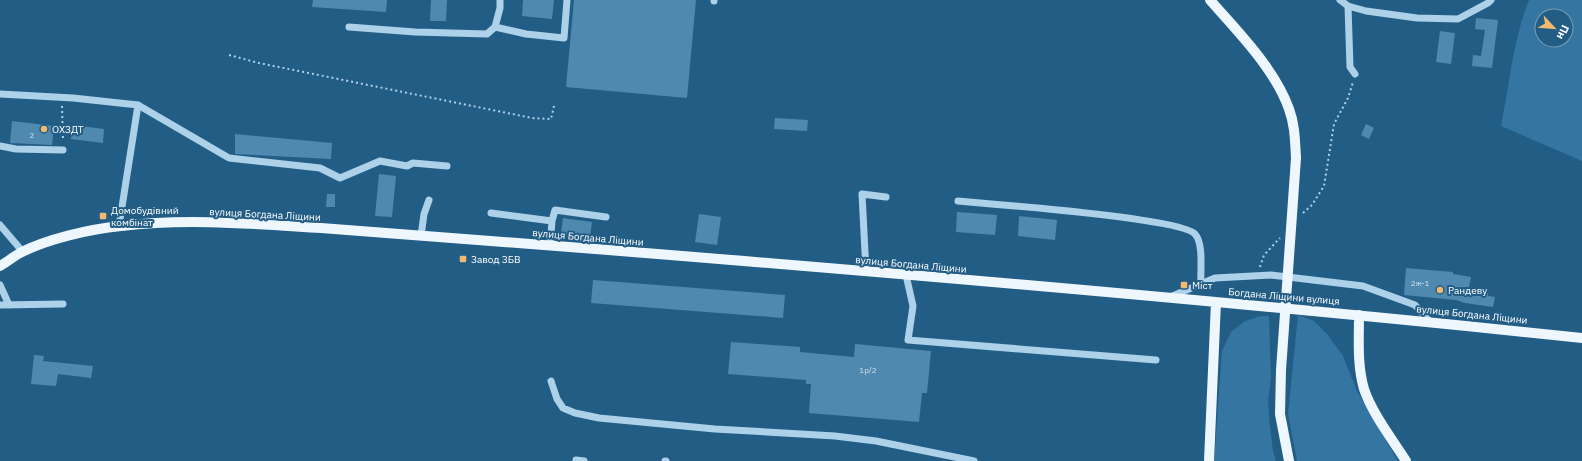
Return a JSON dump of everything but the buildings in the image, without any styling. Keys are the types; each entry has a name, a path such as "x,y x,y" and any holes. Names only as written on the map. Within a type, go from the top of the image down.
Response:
{"main road":[{"path":"1210,0 1258,56 1278,84 1289,109 1295,133 1296,158 1281,370 1280,414 1289,461"},
{"name":"вулиця Богдана Ліщини","path":"0,266 23,252 64,237 119,226 183,222 249,224 421,236 1182,298"},
{"name":"Богдана Ліщини вулиця","path":"1182,298 1360,315"},
{"path":"1209,461 1216,302"},
{"path":"1360,315 1359,354 1364,389 1371,406 1406,461"},
{"name":"вулиця Богдана Ліщини","path":"1360,315 1582,338"}],"street":[{"path":"349,26 415,32 487,34 495,27 500,8 500,0"},
{"path":"495,27 526,34 564,38 567,0"},
{"path":"1355,74 1350,67 1343,2 1366,11 1417,18 1458,19 1488,3 1490,0"},
{"path":"0,94 61,97 138,105 229,158 320,168 340,178 380,161 407,166 413,163 447,166"},
{"path":"119,226 138,105"},
{"path":"0,146 16,149 64,150"},
{"path":"866,272 862,194 886,197"},
{"path":"421,236 424,214 429,200"},
{"path":"958,200 1132,218 1181,227 1194,233 1200,245 1201,284"},
{"path":"550,246 552,221 555,210 606,217"},
{"path":"491,214 552,221"},
{"path":"0,225 23,252"},
{"path":"906,275 913,306 908,340 1156,360"},
{"path":"1169,297 1215,278 1271,275 1363,286 1415,305 1430,322"},
{"path":"0,285 9,305"},
{"path":"0,305 63,304"},
{"path":"551,381 557,399 563,408 575,413 599,418 715,429 835,436 876,441 974,461"}],"path":[{"path":"230,55 259,63 532,118 551,119 554,106"},
{"path":"1300,217 1312,204 1324,186 1334,124 1348,98 1355,74"},
{"path":"61,97 64,150"},
{"path":"1257,276 1264,254 1280,237"}],"shaded area":[{"path":"1529,0 1582,0 1582,161 1501,126 1519,29"},
{"path":"1298,315 1314,321 1327,334 1343,356 1357,391 1398,461 1297,461 1288,414"},
{"path":"1261,316 1269,316 1271,378 1268,401 1273,451 1276,461 1214,461 1222,351 1231,332 1245,321"}],"place":[{"name":"ОХЗДТ","path":"44,129"},
{"name":"Домобудівний комбінат","path":"103,216"},
{"name":"Завод ЗБВ","path":"463,259"},
{"name":"Міст","path":"1184,285"},
{"name":"Рандеву","path":"1440,290"}]}
